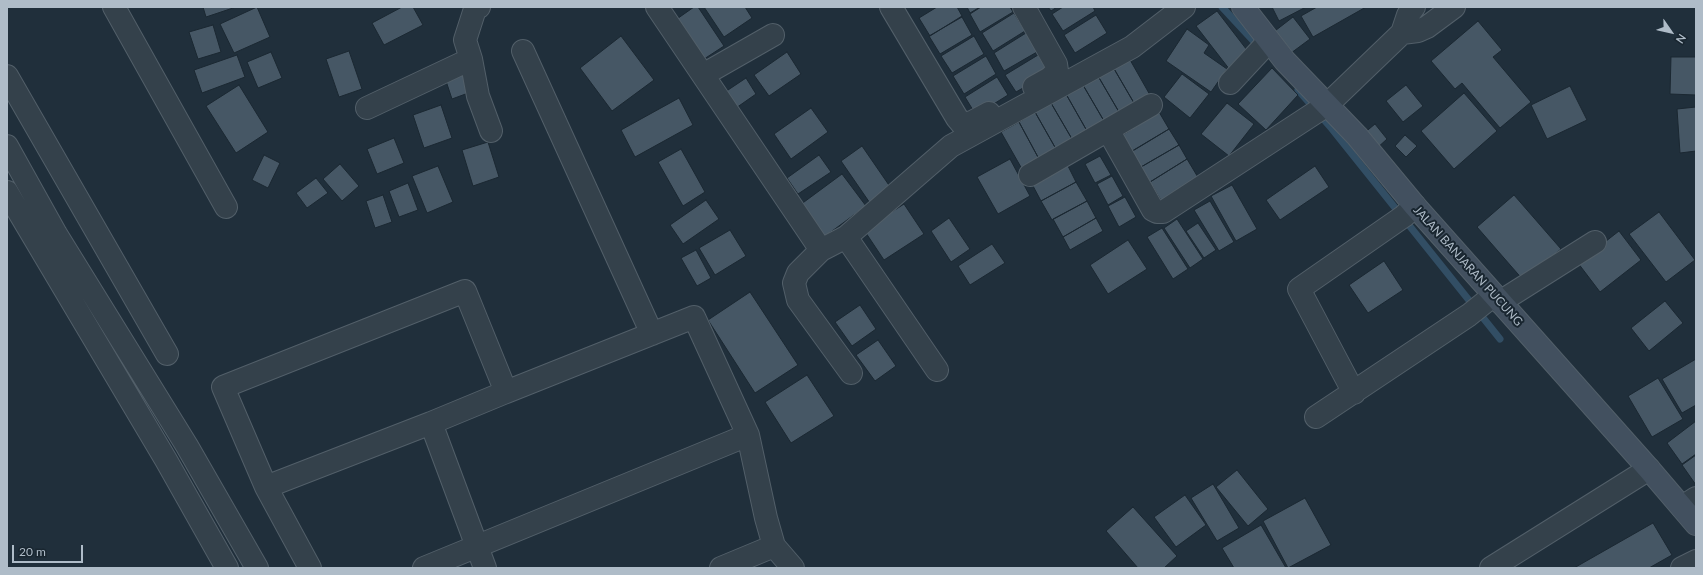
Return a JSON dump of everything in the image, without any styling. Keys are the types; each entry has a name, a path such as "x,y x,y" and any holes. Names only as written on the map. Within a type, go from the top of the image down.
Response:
{"street":[{"path":"114,7 226,207"},
{"path":"479,7 475,9 465,40 471,59 478,96 491,131"},
{"path":"657,7 821,250"},
{"path":"891,7 962,124 972,122 1050,78 1057,71 1056,64 1024,7"},
{"path":"851,373 798,300 794,283 798,273 821,250 846,237 951,146 1132,47 1184,7"},
{"name":"JALAN BANJARAN PUCUNG","path":"1243,7 1263,48 1285,61 1319,111 1357,136 1403,216 1486,305 1649,469 1689,502 1696,524"},
{"path":"1108,130 1153,210 1163,212 1319,111 1402,33 1408,15 1414,7"},
{"path":"1402,33 1418,31 1427,27 1454,7"},
{"path":"703,75 773,35"},
{"path":"1230,83 1263,48"},
{"path":"523,51 652,334"},
{"path":"368,108 471,59"},
{"path":"7,76 167,354"},
{"path":"1030,175 1152,105"},
{"path":"7,146 56,234 186,446 257,568"},
{"path":"7,192 166,460 227,568"},
{"path":"1354,393 1298,289 1403,216"},
{"path":"846,237 937,370"},
{"path":"1316,417 1486,305 1595,242"},
{"path":"310,568 266,487 223,387 466,291 506,392"},
{"path":"266,487 431,423 694,317 748,435 766,518 774,546 794,568"},
{"path":"431,423 485,568"},
{"path":"424,568 748,435"},
{"path":"166,460 186,446"},
{"path":"1491,568 1649,469"},
{"path":"721,568 774,546"},
{"path":"1682,568 1696,561"}],"building":[{"path":"203,7 236,7 206,17"},
{"path":"257,7 270,37 234,53 220,24"},
{"path":"402,7 413,7 423,25 384,45 372,23"},
{"path":"694,7 698,7 724,46 701,61 674,21"},
{"path":"704,7 745,7 752,18 724,37"},
{"path":"937,7 957,7 962,16 930,36 919,18"},
{"path":"967,7 980,7 970,13"},
{"path":"981,7 1010,7 1013,12 980,32 970,14"},
{"path":"1048,7 1057,7 1051,11"},
{"path":"1063,7 1093,7 1095,11 1063,31 1052,14"},
{"path":"1272,7 1306,7 1279,21"},
{"path":"1317,7 1366,7 1313,37 1301,16"},
{"path":"1217,11 1250,54 1230,70 1196,26"},
{"path":"1014,13 1025,31 993,51 982,33"},
{"path":"1096,15 1107,33 1075,53 1064,35"},
{"path":"962,17 972,35 940,54 929,36"},
{"path":"1293,17 1310,39 1287,56 1271,34"},
{"path":"1478,21 1502,50 1493,57 1531,102 1500,128 1462,83 1455,89 1431,61"},
{"path":"213,25 221,52 198,59 189,32"},
{"path":"1187,29 1209,45 1204,53 1227,69 1211,92 1166,61"},
{"path":"1026,33 1037,52 1004,71 994,53"},
{"path":"621,36 654,80 612,111 580,68"},
{"path":"974,36 984,54 952,73 941,56"},
{"path":"349,51 362,89 339,97 326,59"},
{"path":"271,52 282,78 258,88 247,62"},
{"path":"787,52 801,74 769,96 754,75"},
{"path":"237,55 245,77 202,93 194,70"},
{"path":"1038,55 1049,73 1016,92 1005,75"},
{"path":"986,56 996,74 964,94 953,76"},
{"path":"1671,57 1696,57 1696,95 1670,94"},
{"path":"1129,58 1150,95 1134,103 1113,67"},
{"path":"1113,67 1134,103 1119,112 1098,76"},
{"path":"1272,68 1298,95 1266,130 1238,104"},
{"path":"464,69 471,92 452,99 444,75"},
{"path":"1182,74 1209,94 1190,118 1164,97"},
{"path":"1098,76 1119,112 1104,121 1083,85"},
{"path":"997,77 1008,95 976,115 965,97"},
{"path":"746,78 756,94 736,108 725,92"},
{"path":"239,85 268,132 236,153 206,106"},
{"path":"1083,85 1104,121 1087,131 1066,94"},
{"path":"1406,85 1423,106 1403,122 1386,101"},
{"path":"1570,86 1587,120 1547,139 1531,105"},
{"path":"1464,93 1497,131 1454,169 1421,131"},
{"path":"1066,94 1087,131 1072,139 1051,103"},
{"path":"679,98 693,125 635,157 621,130"},
{"path":"1051,103 1072,139 1056,149 1035,112"},
{"path":"1227,103 1254,124 1229,156 1201,134"},
{"path":"441,105 452,138 424,148 413,115"},
{"path":"1696,107 1696,151 1680,153 1677,109"},
{"path":"811,108 828,132 791,159 774,134"},
{"path":"1035,112 1056,149 1039,159 1019,122"},
{"path":"1159,112 1169,129 1131,152 1121,136"},
{"path":"1019,122 1039,159 1022,169 1001,132"},
{"path":"1375,124 1387,139 1376,149 1363,134"},
{"path":"1169,129 1179,145 1141,167 1132,151"},
{"path":"1405,135 1417,146 1406,157 1395,146"},
{"path":"394,138 404,163 377,174 367,149"},
{"path":"488,142 499,177 473,186 462,150"},
{"path":"1179,145 1187,159 1150,182 1141,167"},
{"path":"862,146 893,191 872,206 841,161"},
{"path":"681,149 705,192 683,206 658,162"},
{"path":"264,155 280,163 268,188 252,180"},
{"path":"819,155 831,172 798,194 787,178"},
{"path":"1100,156 1111,175 1095,183 1085,164"},
{"path":"1010,159 1030,196 998,214 977,177"},
{"path":"1187,159 1199,179 1162,202 1150,182"},
{"path":"340,164 359,186 342,201 323,179"},
{"path":"1067,164 1076,182 1041,201 1032,184"},
{"path":"438,166 453,202 427,213 412,176"},
{"path":"1315,166 1329,187 1280,220 1266,200"},
{"path":"842,174 866,206 824,237 800,205"},
{"path":"1112,176 1123,196 1108,205 1097,184"},
{"path":"316,178 328,193 307,208 296,193"},
{"path":"1076,182 1087,201 1052,220 1041,201"},
{"path":"408,183 418,210 399,217 389,191"},
{"path":"1232,185 1257,229 1236,241 1211,196"},
{"path":"383,195 392,222 375,228 366,201"},
{"path":"1514,195 1561,249 1524,281 1477,227"},
{"path":"1125,197 1136,217 1119,227 1108,206"},
{"path":"706,200 719,219 683,244 670,225"},
{"path":"1087,201 1096,218 1063,237 1053,219"},
{"path":"1210,201 1234,242 1219,251 1194,210"},
{"path":"904,204 924,234 884,260 864,230"},
{"path":"1659,212 1695,260 1666,282 1629,234"},
{"path":"949,218 970,249 951,262 931,231"},
{"path":"1096,218 1103,231 1070,250 1063,237"},
{"path":"1177,219 1203,259 1190,268 1164,228"},
{"path":"1198,223 1216,250 1204,258 1186,231"},
{"path":"1162,228 1188,269 1173,279 1147,237"},
{"path":"730,230 746,256 715,275 699,248"},
{"path":"1619,231 1641,260 1600,292 1578,263"},
{"path":"1128,240 1147,269 1108,294 1090,265"},
{"path":"992,244 1005,263 970,285 958,266"},
{"path":"696,250 711,278 697,286 681,258"},
{"path":"1384,261 1403,290 1368,313 1349,285"},
{"path":"750,292 798,365 755,393 708,320"},
{"path":"1665,301 1683,323 1649,351 1631,328"},
{"path":"860,305 876,329 852,346 835,322"},
{"path":"878,340 896,366 875,381 856,355"},
{"path":"1696,359 1696,405 1682,413 1662,379"},
{"path":"807,375 834,416 791,443 765,402"},
{"path":"1658,378 1683,419 1652,437 1628,396"},
{"path":"1696,421 1696,454 1682,464 1667,443"},
{"path":"1696,455 1696,485 1682,465"},
{"path":"1237,470 1268,509 1248,526 1216,487"},
{"path":"1213,484 1239,528 1217,541 1191,498"},
{"path":"1185,495 1206,525 1176,547 1154,517"},
{"path":"1305,498 1331,545 1288,568 1263,521"},
{"path":"1133,507 1177,556 1164,568 1138,568 1106,531"},
{"path":"1653,523 1672,555 1649,568 1574,568"},
{"path":"1261,525 1286,568 1234,568 1222,548"}],"waterway":[{"path":"1222,7 1260,48"},
{"path":"1298,90 1332,129 1500,339"}]}
